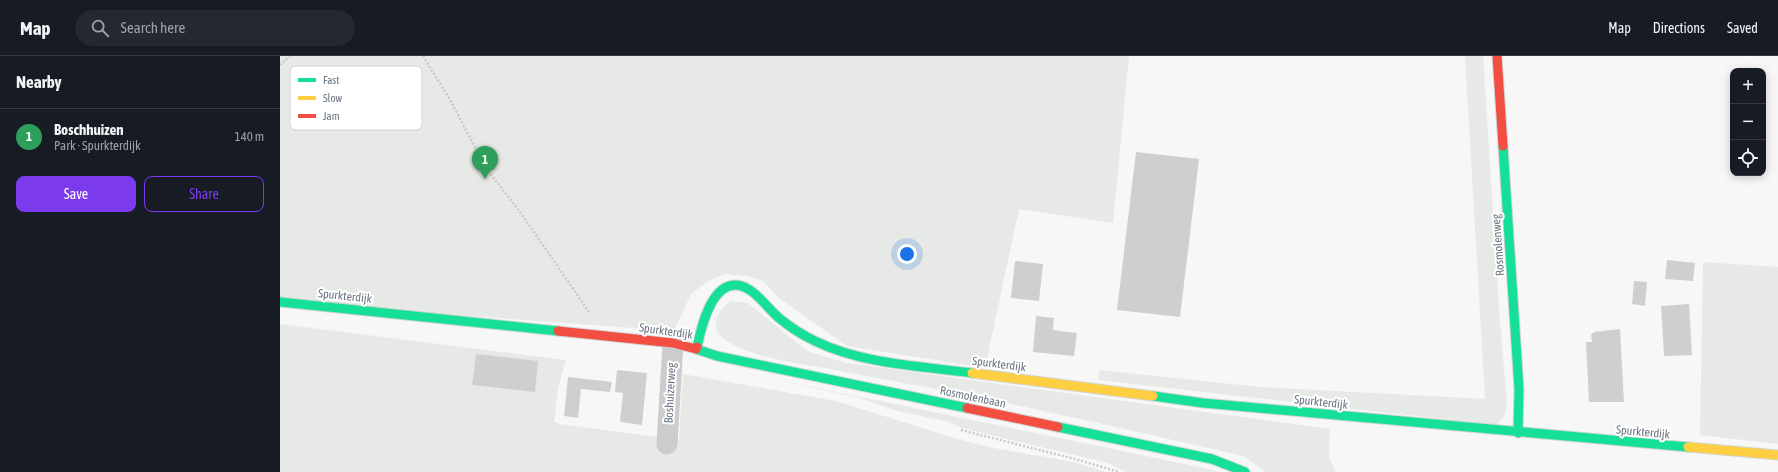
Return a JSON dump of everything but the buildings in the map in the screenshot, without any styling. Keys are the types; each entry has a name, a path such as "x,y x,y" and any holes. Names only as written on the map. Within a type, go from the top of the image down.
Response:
{"street":[{"name":"Rosmolenweg","path":"1497,56 1519,388 1518,433"},
{"name":"Spurkterdijk","path":"280,302 598,334 673,343 696,349 700,330 716,294 726,288 735,286 748,290 780,318 814,341 837,349 888,362 1203,403 1518,433 1778,455"},
{"name":"Boshuizerweg","path":"666,444 673,343"},
{"name":"Rosmolenbaan","path":"696,349 717,356 1212,459 1245,472"}],"path":[{"path":"280,65 290,56"},
{"path":"423,56 486,168 523,216 590,313 598,334"}],"shaded area":[{"path":"280,56 1129,56 1113,223 1019,209 985,368 847,346 779,298 763,281 748,276 725,274 708,281 691,294 674,331 280,302"},
{"path":"1465,56 1483,56 1500,322 1507,404 1505,415 1496,425 1098,380 1100,370 1260,387 1485,399"},
{"path":"1703,262 1778,267 1778,444 1700,435"},
{"path":"731,301 748,303 807,351 846,363 1330,429 1329,458 1336,472 1265,472 1244,456 1006,403 938,389 793,363 761,355 734,345 723,338 716,328 719,313"},
{"path":"280,324 566,360 558,388 554,422 560,424 679,440 683,374 836,401 988,447 1074,462 1106,472 280,472"},
{"path":"740,372 1219,472 1126,472 1108,463 962,428 949,422 894,410 857,397"}],"traffic: fast":[{"path":"1503,146 1519,389 1518,433"},
{"path":"697,347 701,329 714,299 720,291 728,286 737,285 755,294 774,314 796,331 833,349 852,355 892,363 972,373"},
{"path":"280,302 558,331"},
{"path":"696,349 717,356 967,408"},
{"path":"1153,396 1203,403 1688,447"},
{"path":"1058,427 1212,459 1245,472"}],"traffic: slow":[{"path":"972,373 1153,396"},
{"path":"1688,447 1778,455"}],"traffic: jam":[{"path":"1497,56 1503,146"},
{"path":"558,331 673,343 696,349 697,347"},
{"path":"967,408 1058,427"}],"place":[{"name":"Boschhuizen","path":"485,179"}]}
